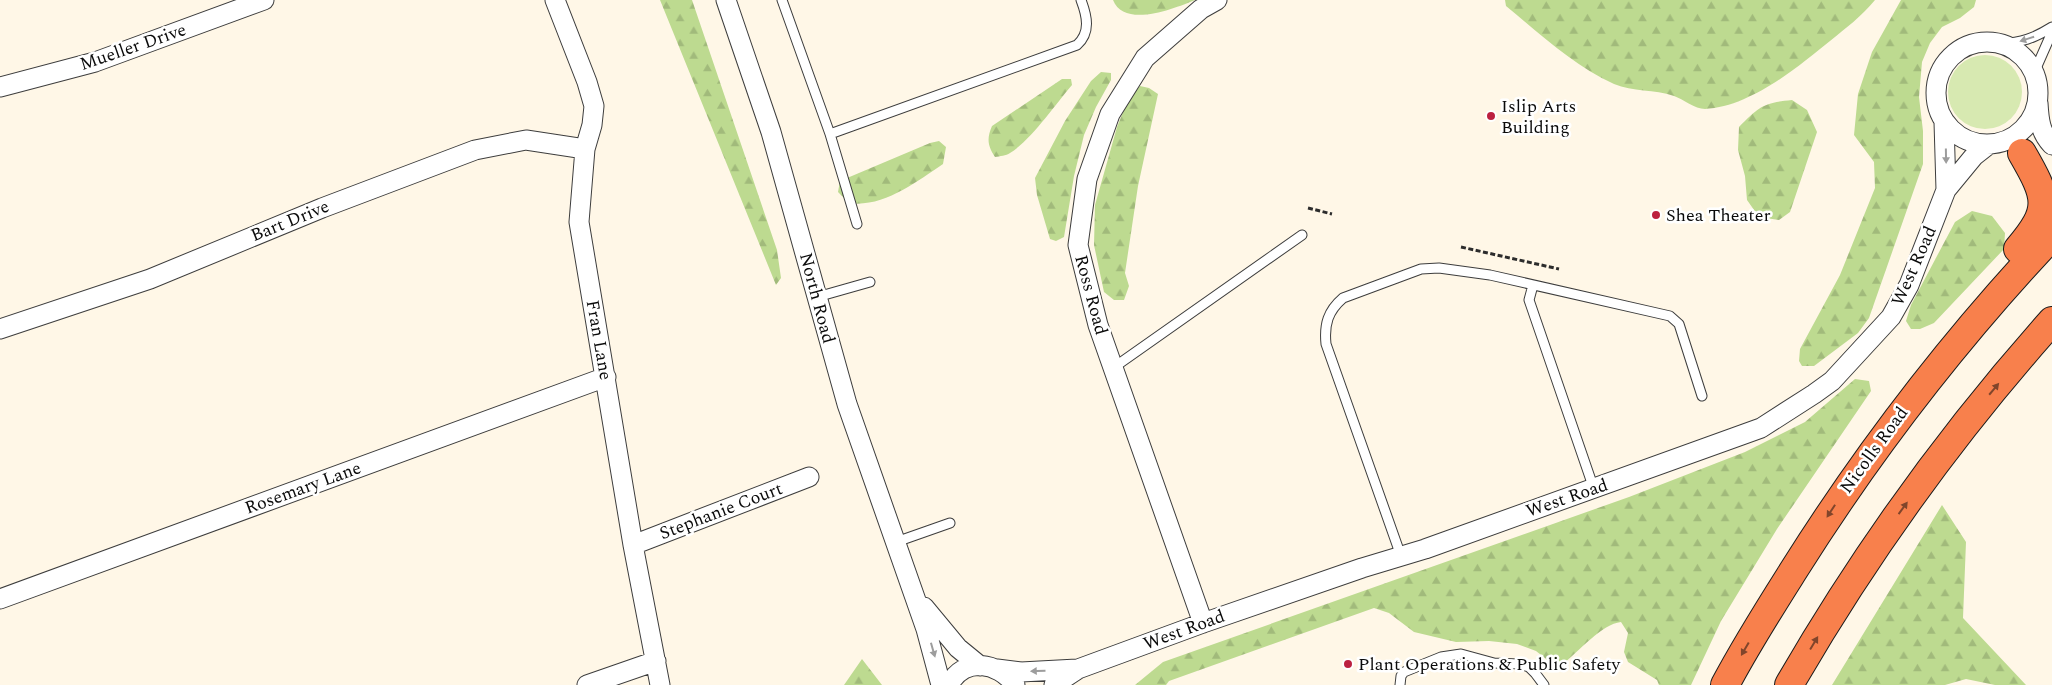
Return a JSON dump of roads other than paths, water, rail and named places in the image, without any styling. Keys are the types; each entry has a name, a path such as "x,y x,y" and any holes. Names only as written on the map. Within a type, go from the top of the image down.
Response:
{"highway":[{"path":"1879,443 1937,344 1976,296 2035,231 2041,220 2044,208 2041,187 2022,153"},
{"name":"Nicolls Road","path":"1725,685 1765,615 1836,503 1879,443 1927,379 1967,331 2052,236"},
{"path":"1789,685 1859,571 1897,516 1979,407 2052,321"}],"street":[{"name":"Mueller Drive","path":"0,87 95,62 264,0"},
{"name":"Fran Lane","path":"554,0 587,82 594,106 592,125 585,149 579,222 633,545 660,685"},
{"name":"North Road","path":"726,0 771,132 847,404 915,594 934,654 941,685"},
{"name":"Ross Road","path":"1203,623 1098,326 1078,244 1087,179 1110,114 1145,58 1201,9 1217,0"},
{"path":"2052,145 2040,126 2038,87 2034,73 2014,50 2000,44 1984,42 1969,45 1955,52 1944,64 1938,78 1935,93 1938,108 1944,122 1953,133 1979,144 2009,147 2022,153 2052,179"},
{"path":"1991,145 2018,135 2034,114 2038,102"},
{"name":"West Road","path":"1944,122 1946,190"},
{"name":"Bart Drive","path":"0,329 150,278 322,208 475,150 526,140 585,149"},
{"name":"West Road","path":"1054,685 1078,669 1203,623 1594,489 1761,428 1800,404 1832,381 1891,317 1909,285 1946,190 1974,156 1991,145"},
{"name":"Rosemary Lane","path":"0,599 606,377"},
{"name":"Stephanie Court","path":"633,545 809,477"},
{"name":"North Road","path":"915,594 958,648 988,667 1008,676 1015,685"},
{"path":"587,685 656,661"},
{"path":"949,685 960,672 972,666 988,667"},
{"name":"West Road","path":"988,667 1021,672 1078,669"}],"lane":[{"path":"782,0 830,134 857,224"},
{"path":"830,134 1077,45 1086,32 1087,16 1081,0"},
{"path":"2000,44 2022,42 2038,36 2052,27"},
{"path":"2034,73 2052,32"},
{"path":"1114,368 1302,235"},
{"path":"1401,556 1326,344 1327,317 1333,306 1343,298 1421,269 1455,270 1533,285 1670,316 1679,324 1702,396"},
{"path":"817,297 870,282"},
{"path":"1533,285 1529,300 1594,489"},
{"path":"896,542 950,523"},
{"path":"1400,685 1401,676 1404,672 1441,657 1460,654 1494,663 1519,664 1536,673 1544,685"}],"place":[{"name":"Islip Arts Building","path":"1491,116"},
{"name":"Shea Theater","path":"1656,215"},
{"name":"Plant Operations & Public Safety","path":"1348,664"}]}
